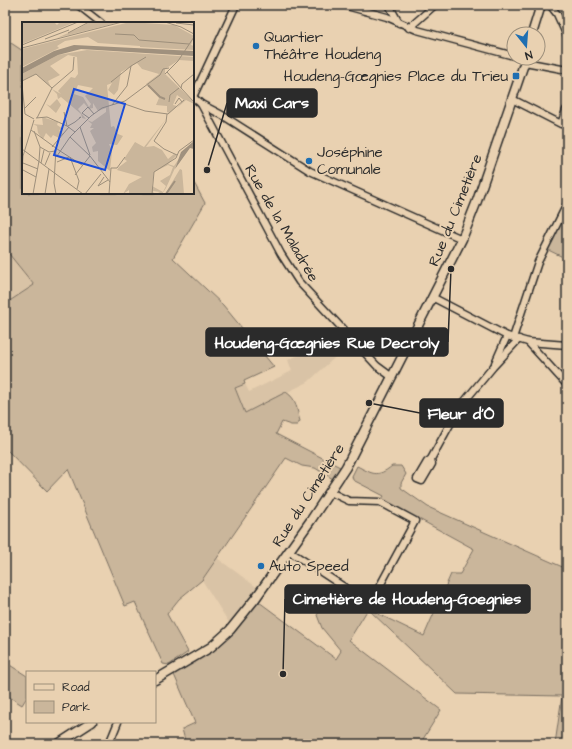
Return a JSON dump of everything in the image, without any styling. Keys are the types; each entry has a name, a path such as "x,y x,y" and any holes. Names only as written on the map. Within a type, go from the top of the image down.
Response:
{"street":[{"path":"78,5 100,22"},
{"path":"194,95 236,5"},
{"path":"343,5 386,17 409,28 506,54"},
{"path":"389,5 399,23"},
{"path":"409,28 435,5"},
{"path":"534,26 541,5"},
{"path":"550,5 557,14 567,36"},
{"path":"546,64 567,70"},
{"name":"Rue du Cimetière","path":"156,679 221,640 255,599 346,467 462,239 523,66"},
{"path":"194,98 201,104 222,115 310,171 462,239"},
{"path":"512,99 561,124 566,110"},
{"name":"Rue de la Maladrée","path":"201,104 282,256 299,282 378,366 392,377"},
{"path":"419,480 427,462 431,458 459,408 493,366 513,338 538,262 567,204"},
{"path":"432,297 513,338 528,342 567,345"},
{"path":"493,366 513,338"},
{"path":"528,342 567,386"},
{"path":"289,551 370,604 415,521 380,502 349,501 330,492"},
{"path":"58,744 90,723"},
{"path":"109,744 118,723"}],"shaded area":[{"path":"5,249 34,286 5,304"},
{"path":"335,338 344,349 308,382 245,413 235,389 245,384 249,392 292,371 288,360"},
{"path":"217,558 259,589 231,626 202,580"}],"green space":[{"path":"5,39 22,50 22,194 194,194 194,183 205,203 173,258 223,305 274,367 244,381 245,384 235,388 245,413 286,392 295,402 300,421 297,425 282,422 276,434 340,467 333,479 315,468 302,466 286,458 202,580 179,599 167,614 188,652 169,665 163,664 135,602 125,606 68,469 47,491 5,448 5,304 34,285 5,249"},
{"path":"567,204 567,259 544,248"},
{"path":"357,466 375,474 387,470 392,466 401,466 406,474 401,483 401,488 428,507 567,569 567,744 555,744 562,696 457,694 368,609 424,636 451,574 460,574 474,549 419,519 415,521 380,502 384,496 353,480 352,476"},
{"path":"353,593 370,604 349,640 441,710 420,744 186,744 182,729 195,723 172,670 211,647 255,599 336,659 341,651 322,628 317,615 319,612 335,611"},
{"path":"5,662 26,675 26,699 22,705 5,694"}],"place":[{"name":"Quartier Théâtre Houdeng","path":"256,46"},
{"name":"Houdeng-Gœgnies Place du Trieu","path":"516,76"},
{"name":"Joséphine Comunale","path":"309,161"},
{"name":"Maxi Cars","path":"207,170"},
{"name":"Houdeng-Gœgnies Rue Decroly","path":"451,269"},
{"name":"Fleur d'Ô","path":"369,403"},
{"name":"Auto Speed","path":"261,566"},
{"name":"Cimetière de Houdeng-Goegnies","path":"283,674"}]}
